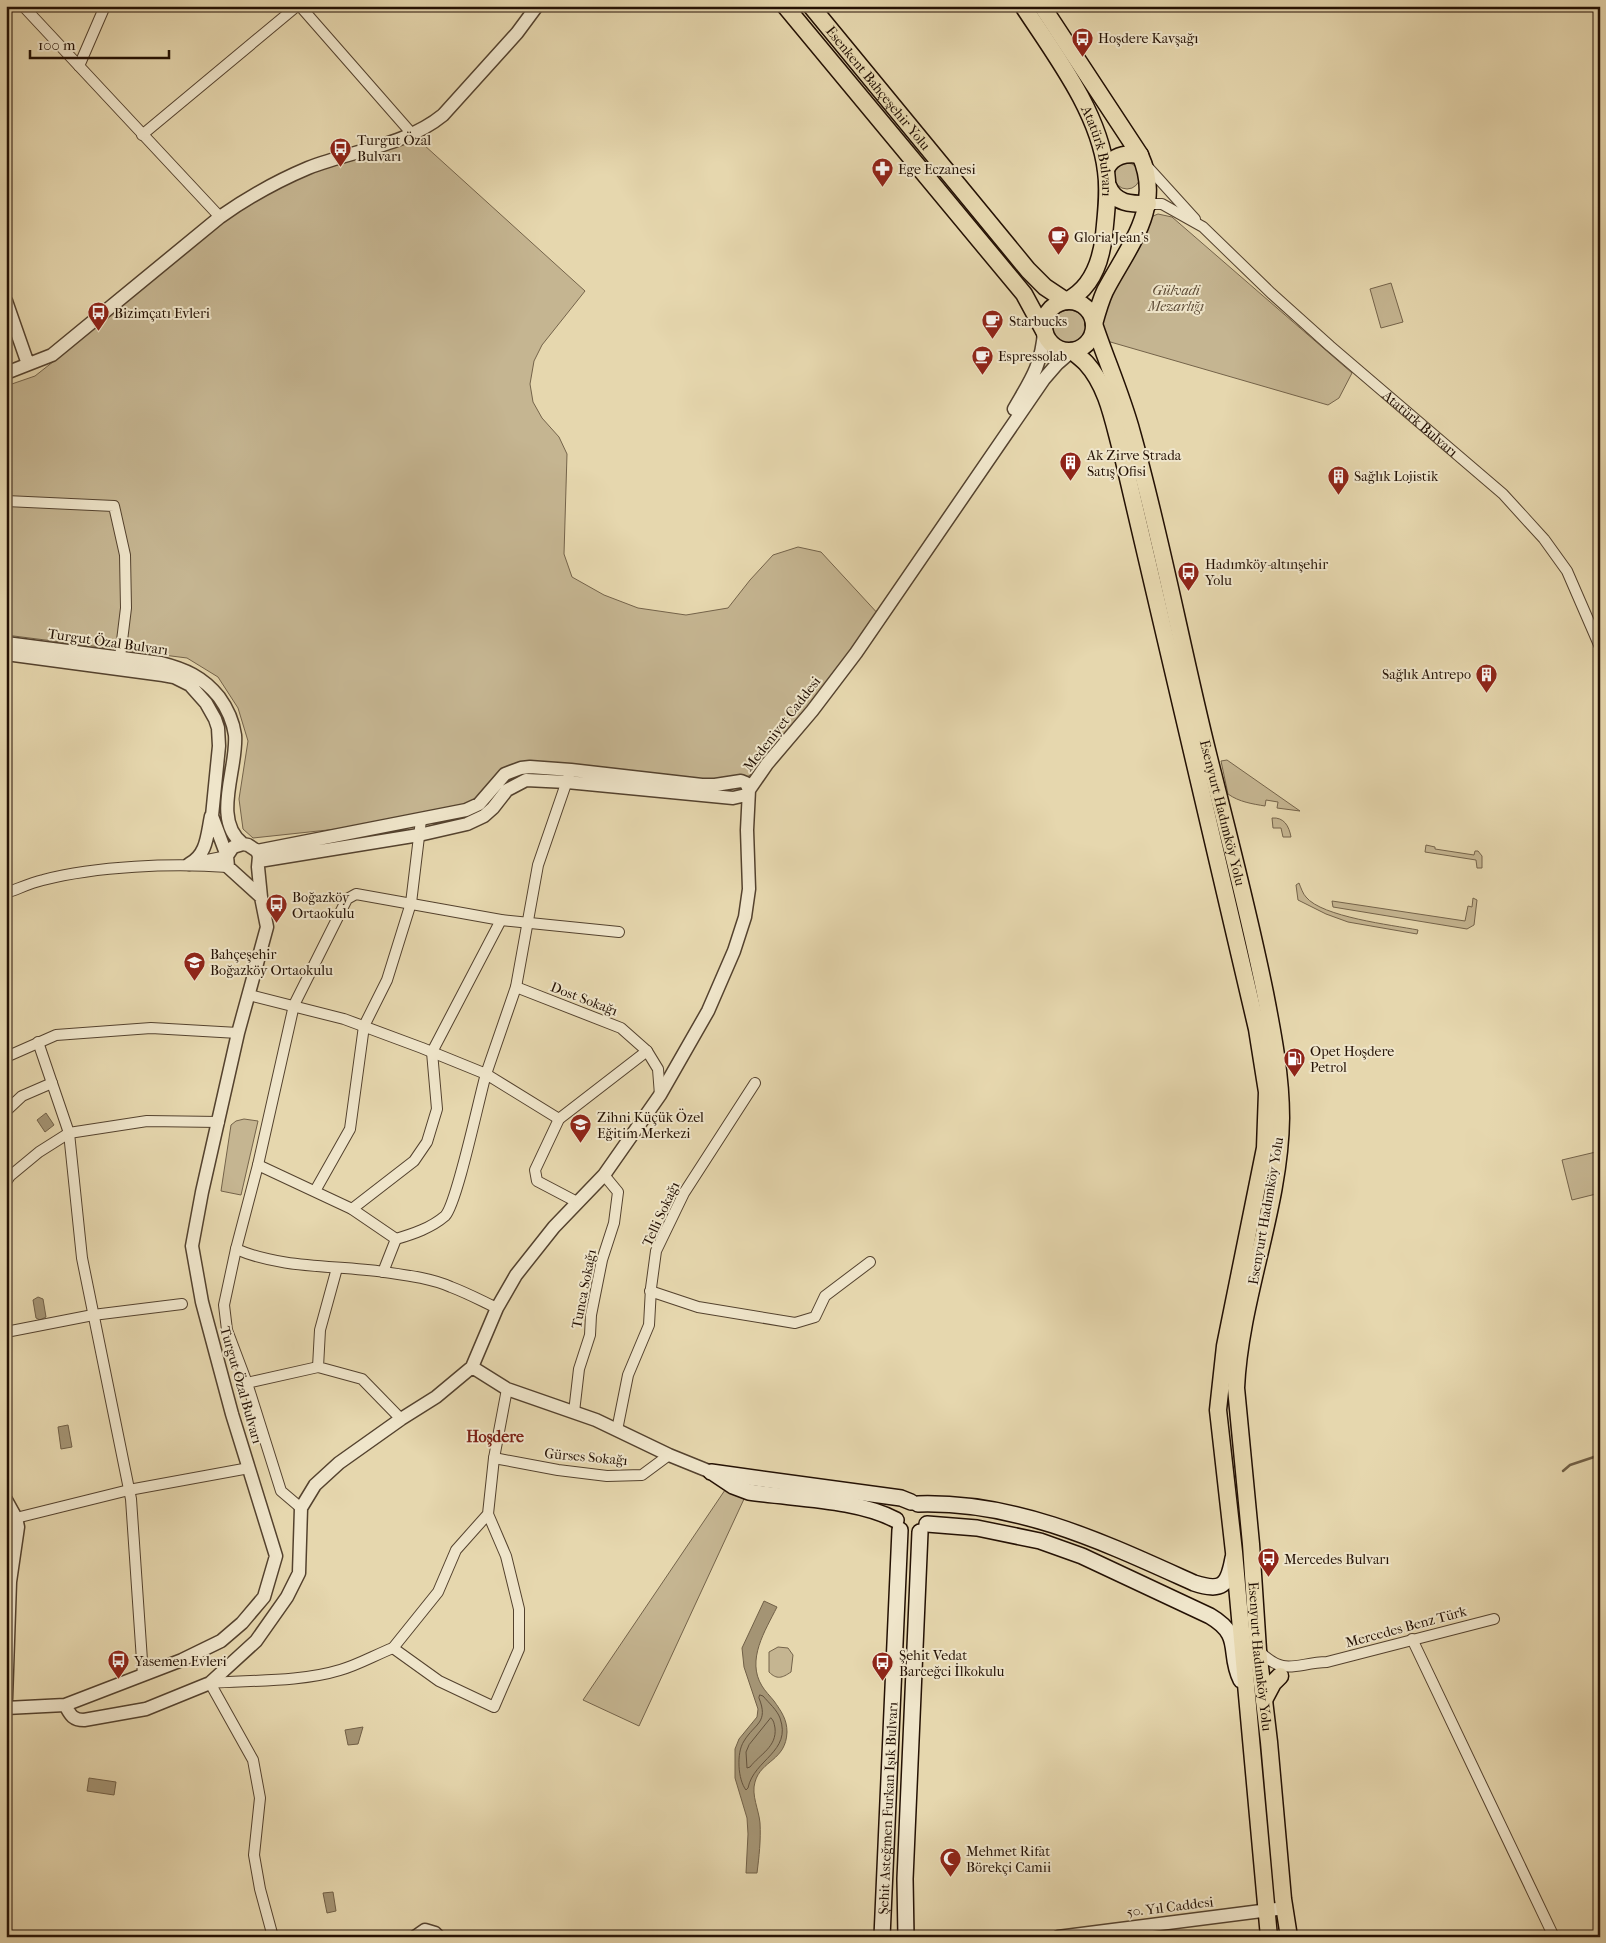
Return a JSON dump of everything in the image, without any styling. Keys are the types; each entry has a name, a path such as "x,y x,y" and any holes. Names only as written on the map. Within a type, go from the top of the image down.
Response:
{"main road":[{"name":"Esenkent Bahçeşehir Yolu","path":"785,6 1024,294 1044,331"},
{"name":"Esenkent Bahçeşehir Yolu","path":"811,6 1028,270 1045,287 1066,301"},
{"name":"Atatürk Bulvarı","path":"1023,6 1070,78 1089,114 1106,169 1108,186 1104,234 1098,262 1086,287 1078,295 1066,301"},
{"name":"Atatürk Bulvarı","path":"1042,6 1142,159 1148,178 1148,204 1134,238 1104,295 1094,324"},
{"path":"1106,169 1110,162 1126,154 1142,159"},
{"path":"1108,186 1112,194 1122,202 1148,204"},
{"path":"1066,301 1082,305 1088,310 1094,324 1090,339 1079,349 1072,351 1057,348 1047,338 1044,331 1044,323 1052,308 1066,301"},
{"name":"Esenyurt Hadımköy Yolu","path":"1094,324 1134,440 1252,928 1264,1028 1267,1092 1265,1148 1225,1346 1218,1410 1234,1552 1265,1910 1269,1937"},
{"name":"Esenyurt Hadımköy Yolu","path":"1072,351 1087,364 1098,381 1107,401 1123,457 1280,1093 1280,1142 1242,1336 1237,1366 1236,1388 1251,1544 1258,1650 1284,1908 1289,1937"},
{"path":"711,1472 901,1498 925,1509 927,1514 923,1528"},
{"path":"711,1472 733,1486 749,1492 862,1508 882,1513 910,1534 923,1528 977,1528 1040,1541 1082,1556 1210,1616 1225,1627 1231,1636 1237,1672 1247,1691"},
{"path":"898,1525 898,1510 906,1503 970,1506 1038,1520 1096,1539 1194,1583 1208,1586 1220,1586 1228,1580 1234,1552"},
{"name":"Şehit Asteğmen Furkan Işık Bulvarı","path":"882,1937 898,1525"},
{"name":"Şehit Asteğmen Furkan Işık Bulvarı","path":"906,1937 905,1879 923,1528"},
{"path":"1264,1700 1273,1683 1280,1676"}],"street":[{"path":"23,6 220,217"},
{"path":"79,66 105,6"},
{"path":"142,135 298,6 413,135"},
{"path":"6,372 52,355 220,217 243,201 309,168 413,135 431,125 443,115 517,33 537,6"},
{"name":"Atatürk Bulvarı","path":"1142,159 1203,227 1271,294 1502,494 1544,539 1567,571 1600,647"},
{"name":"Atatürk Bulvarı","path":"1148,204 1162,204 1203,227"},
{"path":"6,301 28,364"},
{"path":"972,483 1039,365 1044,331"},
{"path":"972,483 1044,379 1072,351"},
{"name":"Medeniyet Caddesi","path":"472,1367 497,1308 516,1275 554,1227 604,1174 660,1095 708,1011 734,951 745,917 749,889 747,830 749,790 767,764 812,711 856,653 972,483"},
{"path":"6,501 114,506 124,555 126,608 120,657"},
{"name":"Turgut Özal Bulvarı","path":"6,643 161,663 181,668 204,681 222,701 229,714 235,735 227,819 232,832 243,844"},
{"name":"Turgut Özal Bulvarı","path":"6,654 162,675 182,680 190,685 206,702 218,728 219,746 212,811 214,824 227,861"},
{"path":"240,876 251,874 258,860 466,810 479,804 501,778 511,771 530,767 569,776 733,798 744,797 749,790"},
{"path":"258,860 419,835 476,820 493,808 507,790 526,780 569,776"},
{"path":"383,1272 396,1240 421,1231 446,1215 455,1196 486,1074 516,987 538,865 569,776"},
{"path":"189,864 199,858 203,852 212,811"},
{"path":"315,1191 350,1129 364,1026 387,980 411,903 421,820"},
{"path":"227,861 233,847 243,844 248,844 258,860"},
{"name":"Turgut Özal Bulvarı","path":"6,1708 66,1705 182,1660 220,1641 242,1623 264,1597 276,1556 202,1302 192,1246 202,1192 238,1033 267,927 258,860"},
{"path":"6,893 42,880 68,875 227,861"},
{"path":"227,861 235,875 240,876 262,897"},
{"path":"301,1508 281,1491 247,1383 227,1330 224,1305 294,1006 347,899 356,894 502,920 618,932"},
{"path":"352,1209 414,1161 427,1142 437,1109 432,1052 502,920"},
{"name":"Dost Sokağı","path":"516,987 622,1028 647,1051 658,1069 660,1095"},
{"path":"249,995 364,1026 432,1052 486,1074 559,1119"},
{"path":"6,1057 56,1035 151,1028 238,1033"},
{"path":"38,1042 69,1133 82,1258 129,1490 143,1675"},
{"path":"578,1202 537,1181 535,1170 559,1119 647,1051"},
{"path":"6,1111 22,1096 52,1083"},
{"name":"Telli Sokağı","path":"617,1430 628,1375 648,1326 650,1291 656,1252 684,1194 755,1083"},
{"path":"6,1182 10,1176 39,1152 69,1133 147,1121 219,1122"},
{"path":"258,1165 352,1209 396,1240"},
{"name":"Tunca Sokağı","path":"574,1412 579,1369 590,1335 591,1315 602,1260 614,1222 618,1192 604,1174"},
{"path":"236,1249 252,1256 337,1268 383,1272 450,1286 497,1308"},
{"path":"650,1291 698,1307 795,1323 815,1317 825,1296 870,1262"},
{"path":"318,1367 320,1330 337,1268"},
{"path":"6,1332 93,1315 182,1304"},
{"path":"247,1383 318,1367 362,1379 401,1419"},
{"path":"210,1683 256,1641 287,1597 299,1572 301,1508 315,1485 340,1463 401,1419 436,1397 472,1367 506,1389 574,1412 711,1472"},
{"path":"393,1648 440,1680 494,1707 519,1649 519,1609 506,1556 488,1514 494,1458 506,1389"},
{"name":"Gürses Sokağı","path":"494,1458 558,1470 616,1475 642,1475 669,1455"},
{"path":"16,1518 129,1490 249,1468"},
{"path":"6,1495 18,1527 10,1582 6,1699"},
{"path":"66,1705 72,1717 84,1720 146,1709 210,1683 270,1679 286,1680 339,1670 393,1648 438,1592 456,1550 488,1514"},
{"name":"Mercedes Benz Türk","path":"1261,1673 1280,1676 1494,1618"},
{"path":"1412,1639 1554,1937"},
{"name":"Mercedes Benz Türk","path":"1258,1650 1275,1665 1288,1668 1315,1662 1327,1662"},
{"path":"210,1683 253,1760 260,1798 254,1855 260,1889 273,1937"},
{"name":"50. Yıl Caddesi","path":"1058,1937 1284,1908"},
{"path":"414,1937 425,1930 435,1932 439,1937"}],"green space":[{"path":"413,135 585,291 542,345 534,361 530,384 533,402 542,418 559,437 567,454 564,554 572,577 604,595 638,608 686,615 728,608 773,555 798,547 821,552 881,617 767,764 741,781 521,768 488,796 421,820 253,838 243,829 239,799 248,741 238,708 218,677 187,658 6,635 6,386 35,376 68,350 220,217 280,181"},
{"path":"1127,163 1136,167 1140,176 1136,185 1127,189 1118,185 1114,176 1118,167"},
{"name":"Gülvadi Mezarlığı","path":"1158,214 1172,217 1352,373 1339,398 1328,405 1107,341 1102,324 1103,313 1148,222 1153,216"},
{"path":"1391,283 1403,322 1381,328 1370,289"},
{"path":"1069,310 1076,311 1081,315 1085,320 1085,334 1081,339 1076,343 1069,344 1062,343 1057,339 1053,334 1052,327 1053,320 1057,315 1062,311"},
{"path":"1227,760 1300,811 1277,808 1278,802 1266,800 1265,806 1237,799 1228,794 1221,761"},
{"path":"1272,818 1280,819 1285,823 1291,837 1283,837 1281,828 1273,828"},
{"path":"1426,845 1435,847 1435,849 1474,855 1475,851 1478,851 1482,856 1482,868 1477,868 1476,860 1425,852"},
{"path":"1299,883 1306,897 1314,904 1327,910 1375,923 1418,930 1417,934 1348,922 1326,914 1298,900 1296,885"},
{"path":"1473,898 1477,900 1474,925 1467,929 1333,907 1332,901 1465,921 1468,906 1472,907"},
{"path":"244,1119 258,1121 241,1195 221,1191 231,1125 236,1121"},
{"path":"1600,1151 1600,1193 1572,1200 1562,1160"},
{"path":"725,1490 744,1499 639,1726 583,1700"},
{"path":"778,1647 788,1648 793,1655 791,1672 780,1677 769,1672 769,1652"}],"water":[{"path":"46,1113 54,1125 45,1132 37,1120"},
{"path":"38,1297 43,1299 46,1317 40,1320 36,1318 33,1300"},
{"path":"68,1425 72,1447 61,1449 58,1427"},
{"path":"764,1601 777,1607 759,1646 756,1666 763,1688 783,1715 787,1732 786,1742 782,1749 762,1769 755,1782 755,1797 760,1823 759,1855 757,1873 746,1873 747,1818 735,1778 735,1749 739,1739 757,1717 758,1709 744,1667 742,1648"},
{"path":"363,1727 358,1744 348,1745 345,1730"},
{"path":"89,1778 116,1782 114,1795 87,1791"},
{"path":"333,1892 336,1911 327,1913 323,1893"}],"waterway":[{"path":"1563,1471 1570,1465 1600,1455"}],"place":[{"name":"Hoşdere Kavşağı","path":"1082,57"},
{"name":"Turgut Özal Bulvarı","path":"341,167"},
{"name":"Ege Eczanesi","path":"882,188"},
{"name":"Gloria Jean's","path":"1058,256"},
{"name":"Bizimçatı Evleri","path":"98,332"},
{"name":"Starbucks","path":"993,340"},
{"name":"Espressolab","path":"982,375"},
{"name":"Ak Zirve Strada Satış Ofisi","path":"1071,482"},
{"name":"Sağlık Lojistik","path":"1338,495"},
{"name":"Hadımköy-altınşehir Yolu","path":"1189,591"},
{"name":"Sağlık Antrepo","path":"1487,693"},
{"name":"Boğazköy Ortaokulu","path":"276,924"},
{"name":"Bahçeşehir Boğazköy Ortaokulu","path":"194,981"},
{"name":"Opet Hoşdere Petrol","path":"1294,1078"},
{"name":"Zihni Küçük Özel Eğitim Merkezi","path":"581,1144"},
{"name":"Mercedes Bulvarı","path":"1268,1578"},
{"name":"Yasemen Evleri","path":"118,1680"},
{"name":"Şehit Vedat Barceğci İlkokulu","path":"883,1682"},
{"name":"Mehmet Rifat Börekçi Camii","path":"950,1878"}],"district":[{"name":"Hoşdere","path":"495,1436"}]}
